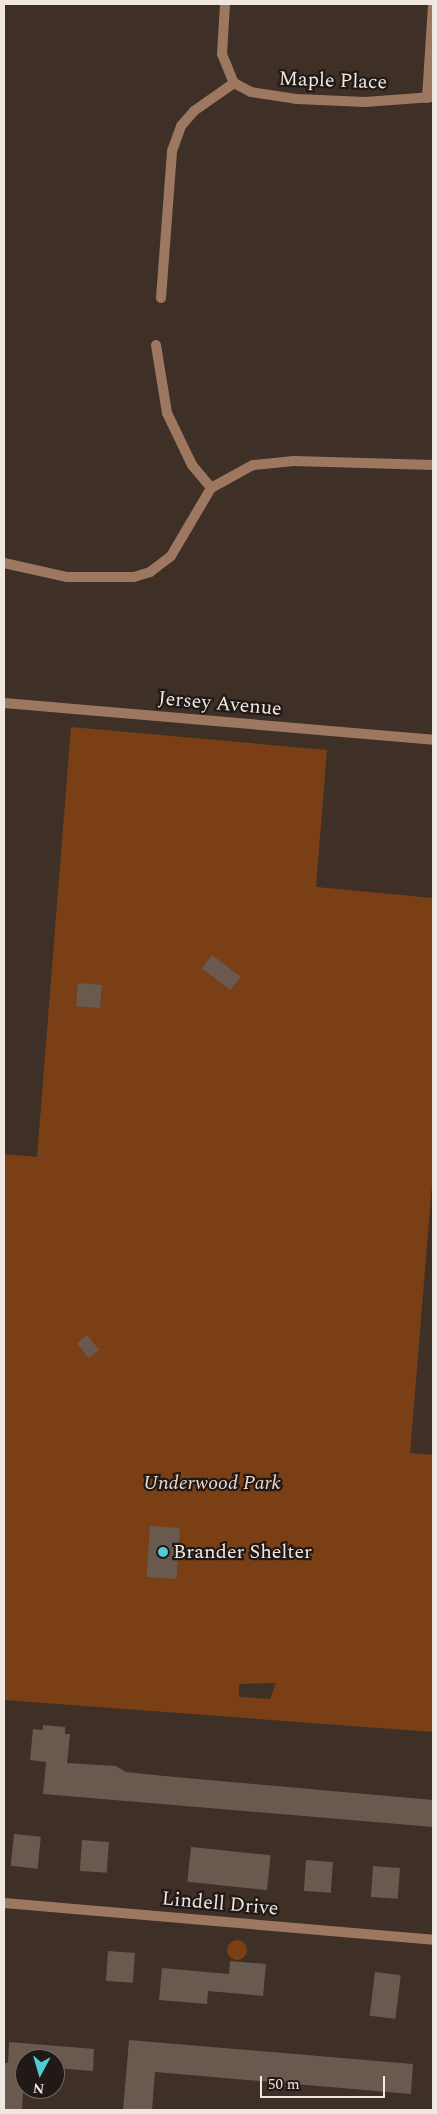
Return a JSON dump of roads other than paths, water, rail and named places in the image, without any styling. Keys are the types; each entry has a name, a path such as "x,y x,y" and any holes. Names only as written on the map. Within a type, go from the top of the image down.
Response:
{"street":[{"path":"161,298 172,151 181,126 194,111 234,83 222,54 225,4"},
{"path":"430,98 433,4"},
{"name":"Maple Place","path":"234,83 251,92 297,99 365,102 430,98"},
{"path":"156,344 167,412 192,465 211,488"},
{"path":"4,563 94,580 150,572 171,556 211,488 233,474 274,461 433,465"},
{"name":"Jersey Avenue","path":"4,703 433,740"},
{"name":"Lindell Drive","path":"4,1903 433,1940"}],"place":[{"name":"Brander Shelter","path":"163,1552"}],"park label":[{"name":"Underwood Park","path":"212,1483"}]}
